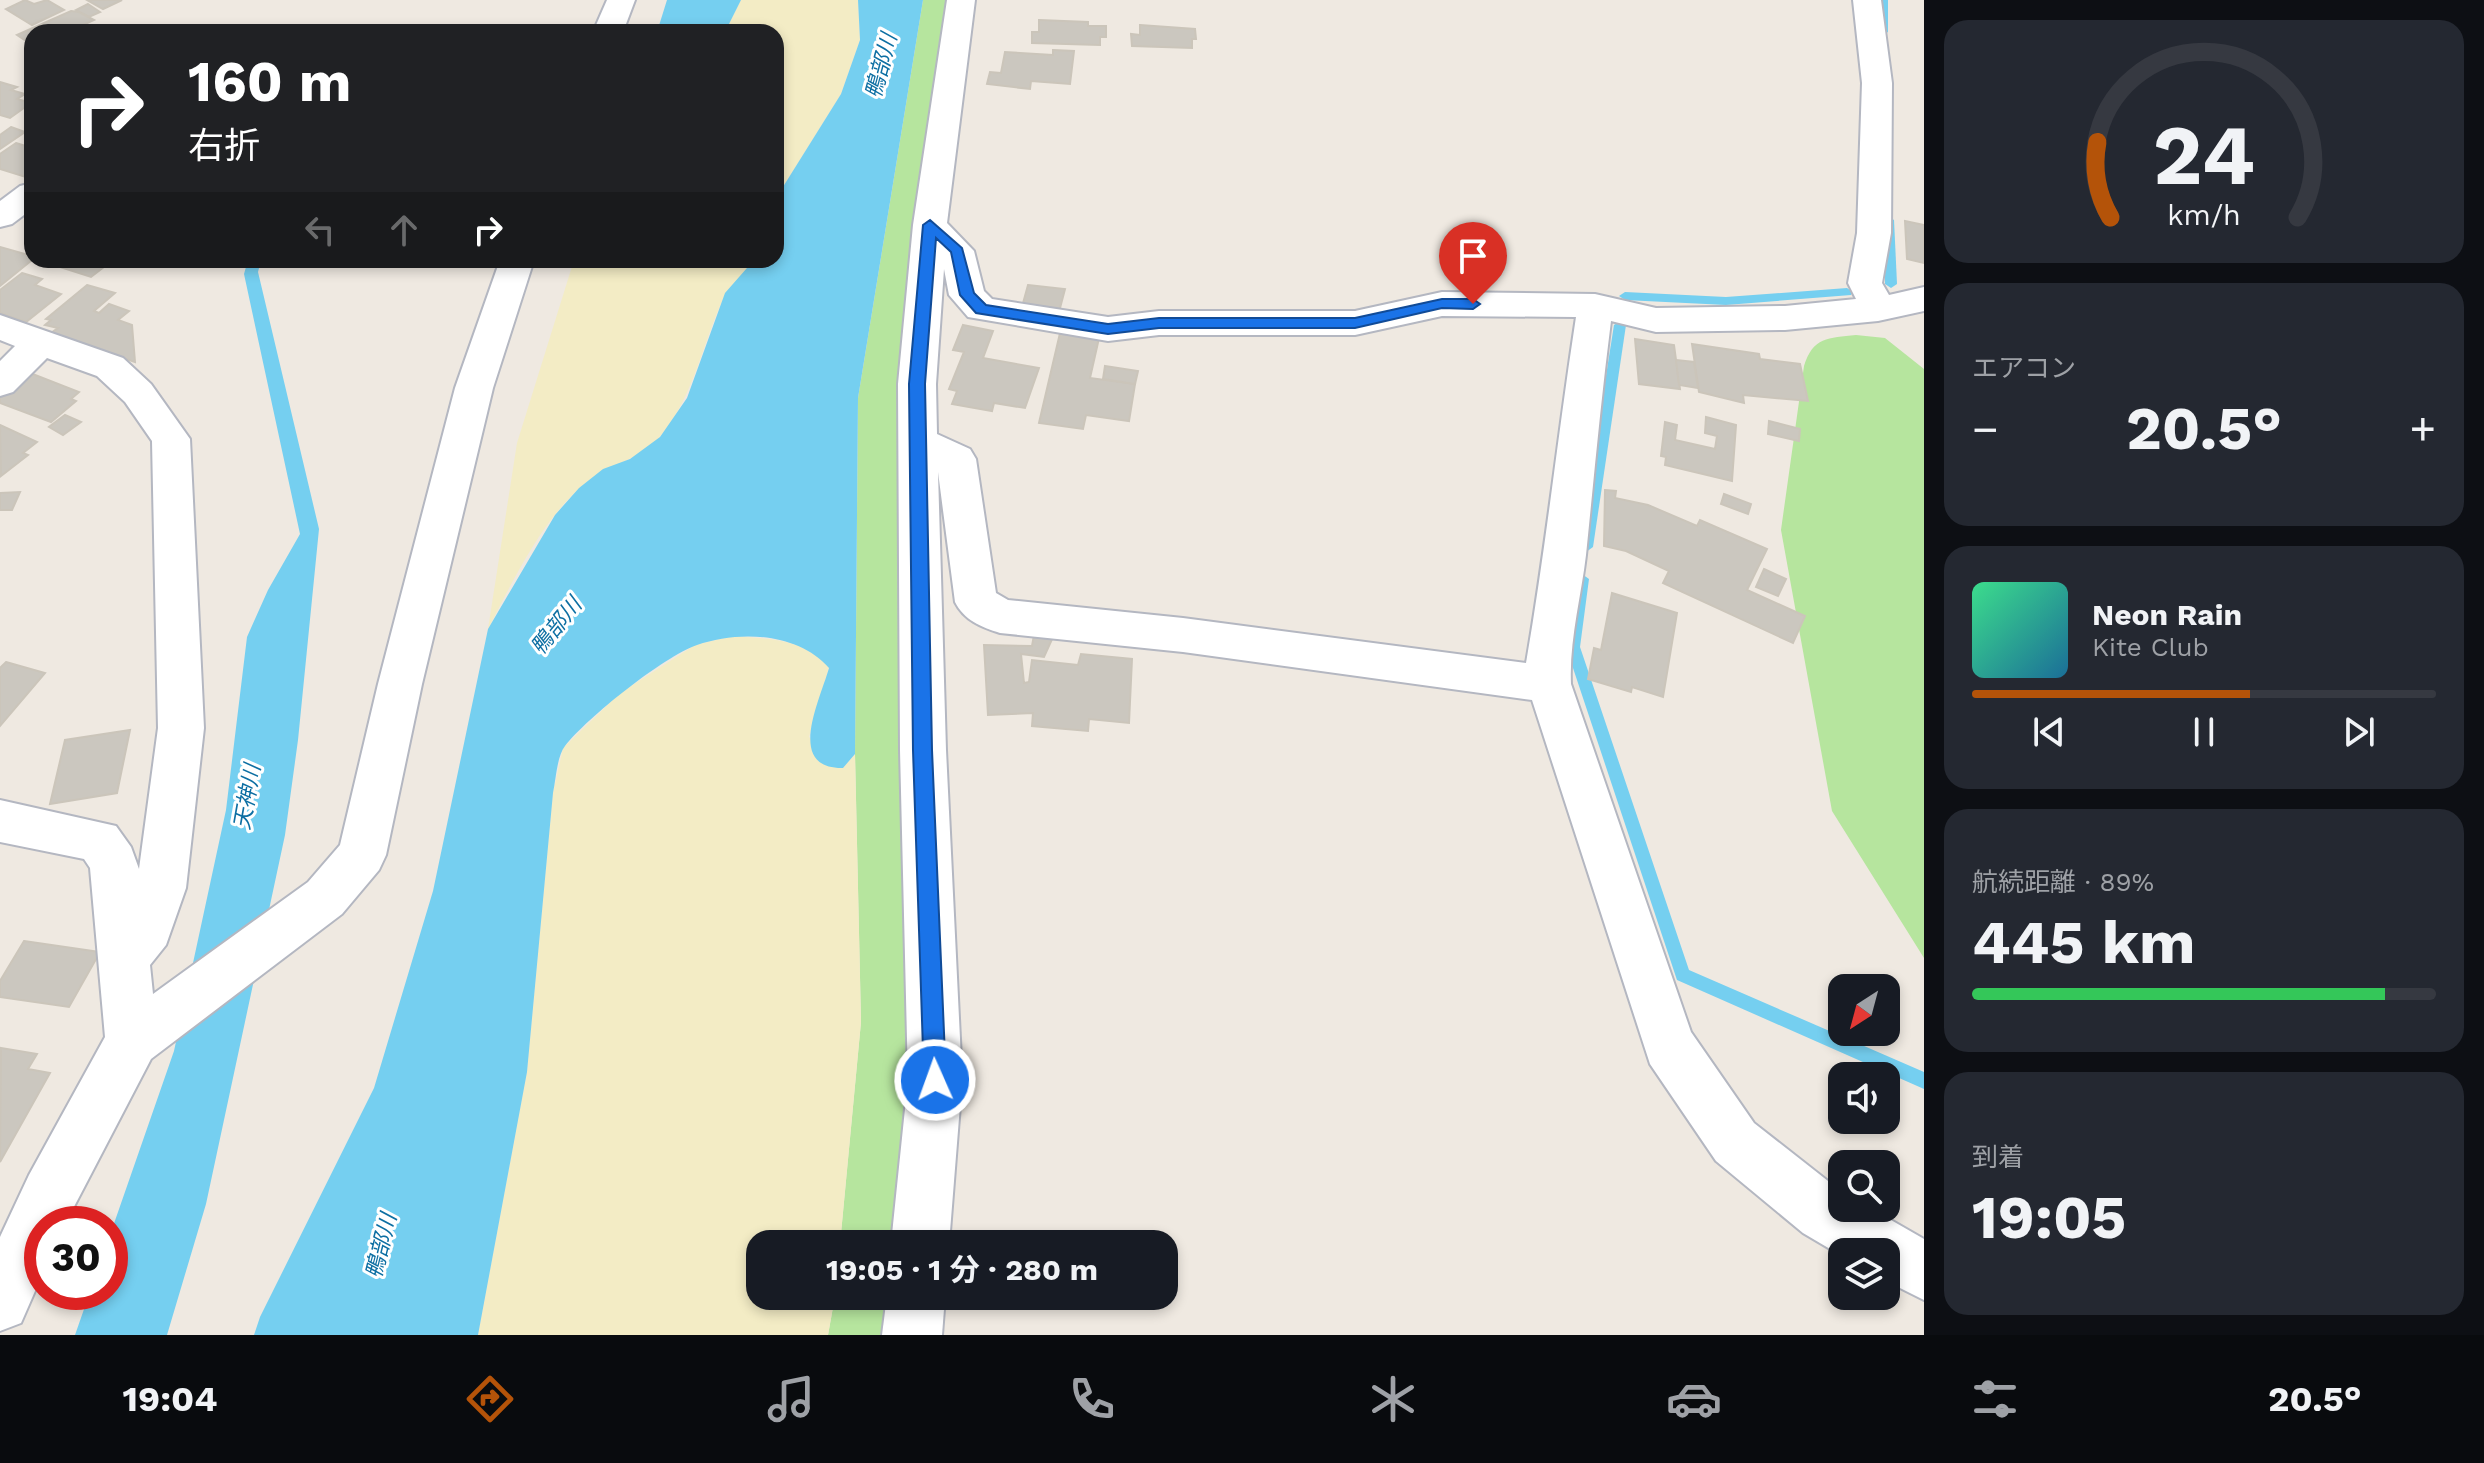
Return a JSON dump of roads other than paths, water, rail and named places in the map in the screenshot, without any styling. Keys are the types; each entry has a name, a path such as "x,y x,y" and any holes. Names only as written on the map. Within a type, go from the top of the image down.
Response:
{"street":[{"path":"611,24 621,0"},
{"path":"921,1230 935,1080 923,750 917,384 930,225 961,0"},
{"path":"1867,0 1877,83 1874,233 1865,283 1878,309"},
{"path":"0,179 24,187"},
{"path":"0,217 24,197"},
{"path":"930,225 957,251 967,295 981,309 1108,329 1159,323 1355,323 1442,304 1595,306 1656,320 1785,318 1878,309 1924,299"},
{"path":"0,1302 49,1195 132,1041 325,898 362,855 400,684 474,388 514,268"},
{"path":"1595,306 1574,457 1565,557 1548,663 1549,684 1669,1046 1735,1142 1823,1213 1924,1271"},
{"path":"0,327 110,367 138,393 171,439 181,728 161,888 148,929 124,958"},
{"path":"0,383 41,342"},
{"path":"919,442 956,459 976,602 1000,616 1183,635 1549,684"},
{"path":"0,821 99,841 114,862 132,1041"},
{"path":"912,1335 915,1310"}],"water":[{"path":"667,0 741,0 729,24 660,24"},
{"name":"鴨部川","path":"858,0 923,0 858,398 855,754 843,768 825,765 815,757 811,745 814,714 829,668 816,656 785,641 749,636 697,645 665,662 627,689 576,734 565,746 557,768 527,1072 478,1335 254,1335 260,1317 374,1088 433,891 488,629 555,515 579,488 603,469 630,459 660,437 687,398 725,293 747,268 784,268 784,185 841,94 860,40"},
{"name":"天神川","path":"246,268 259,268 319,529 298,740 285,835 206,1204 167,1335 75,1335 84,1310 128,1310 128,1206 120,1206 174,1051 226,810 247,637 268,590 300,534 244,274"}],"waterway":[{"path":"1883,0 1883,32"},
{"path":"1889,220 1891,284"},
{"path":"1625,296 1726,301 1847,292"},
{"path":"1586,547 1620,325"},
{"path":"1582,579 1573,647 1683,975 1924,1081"}]}
